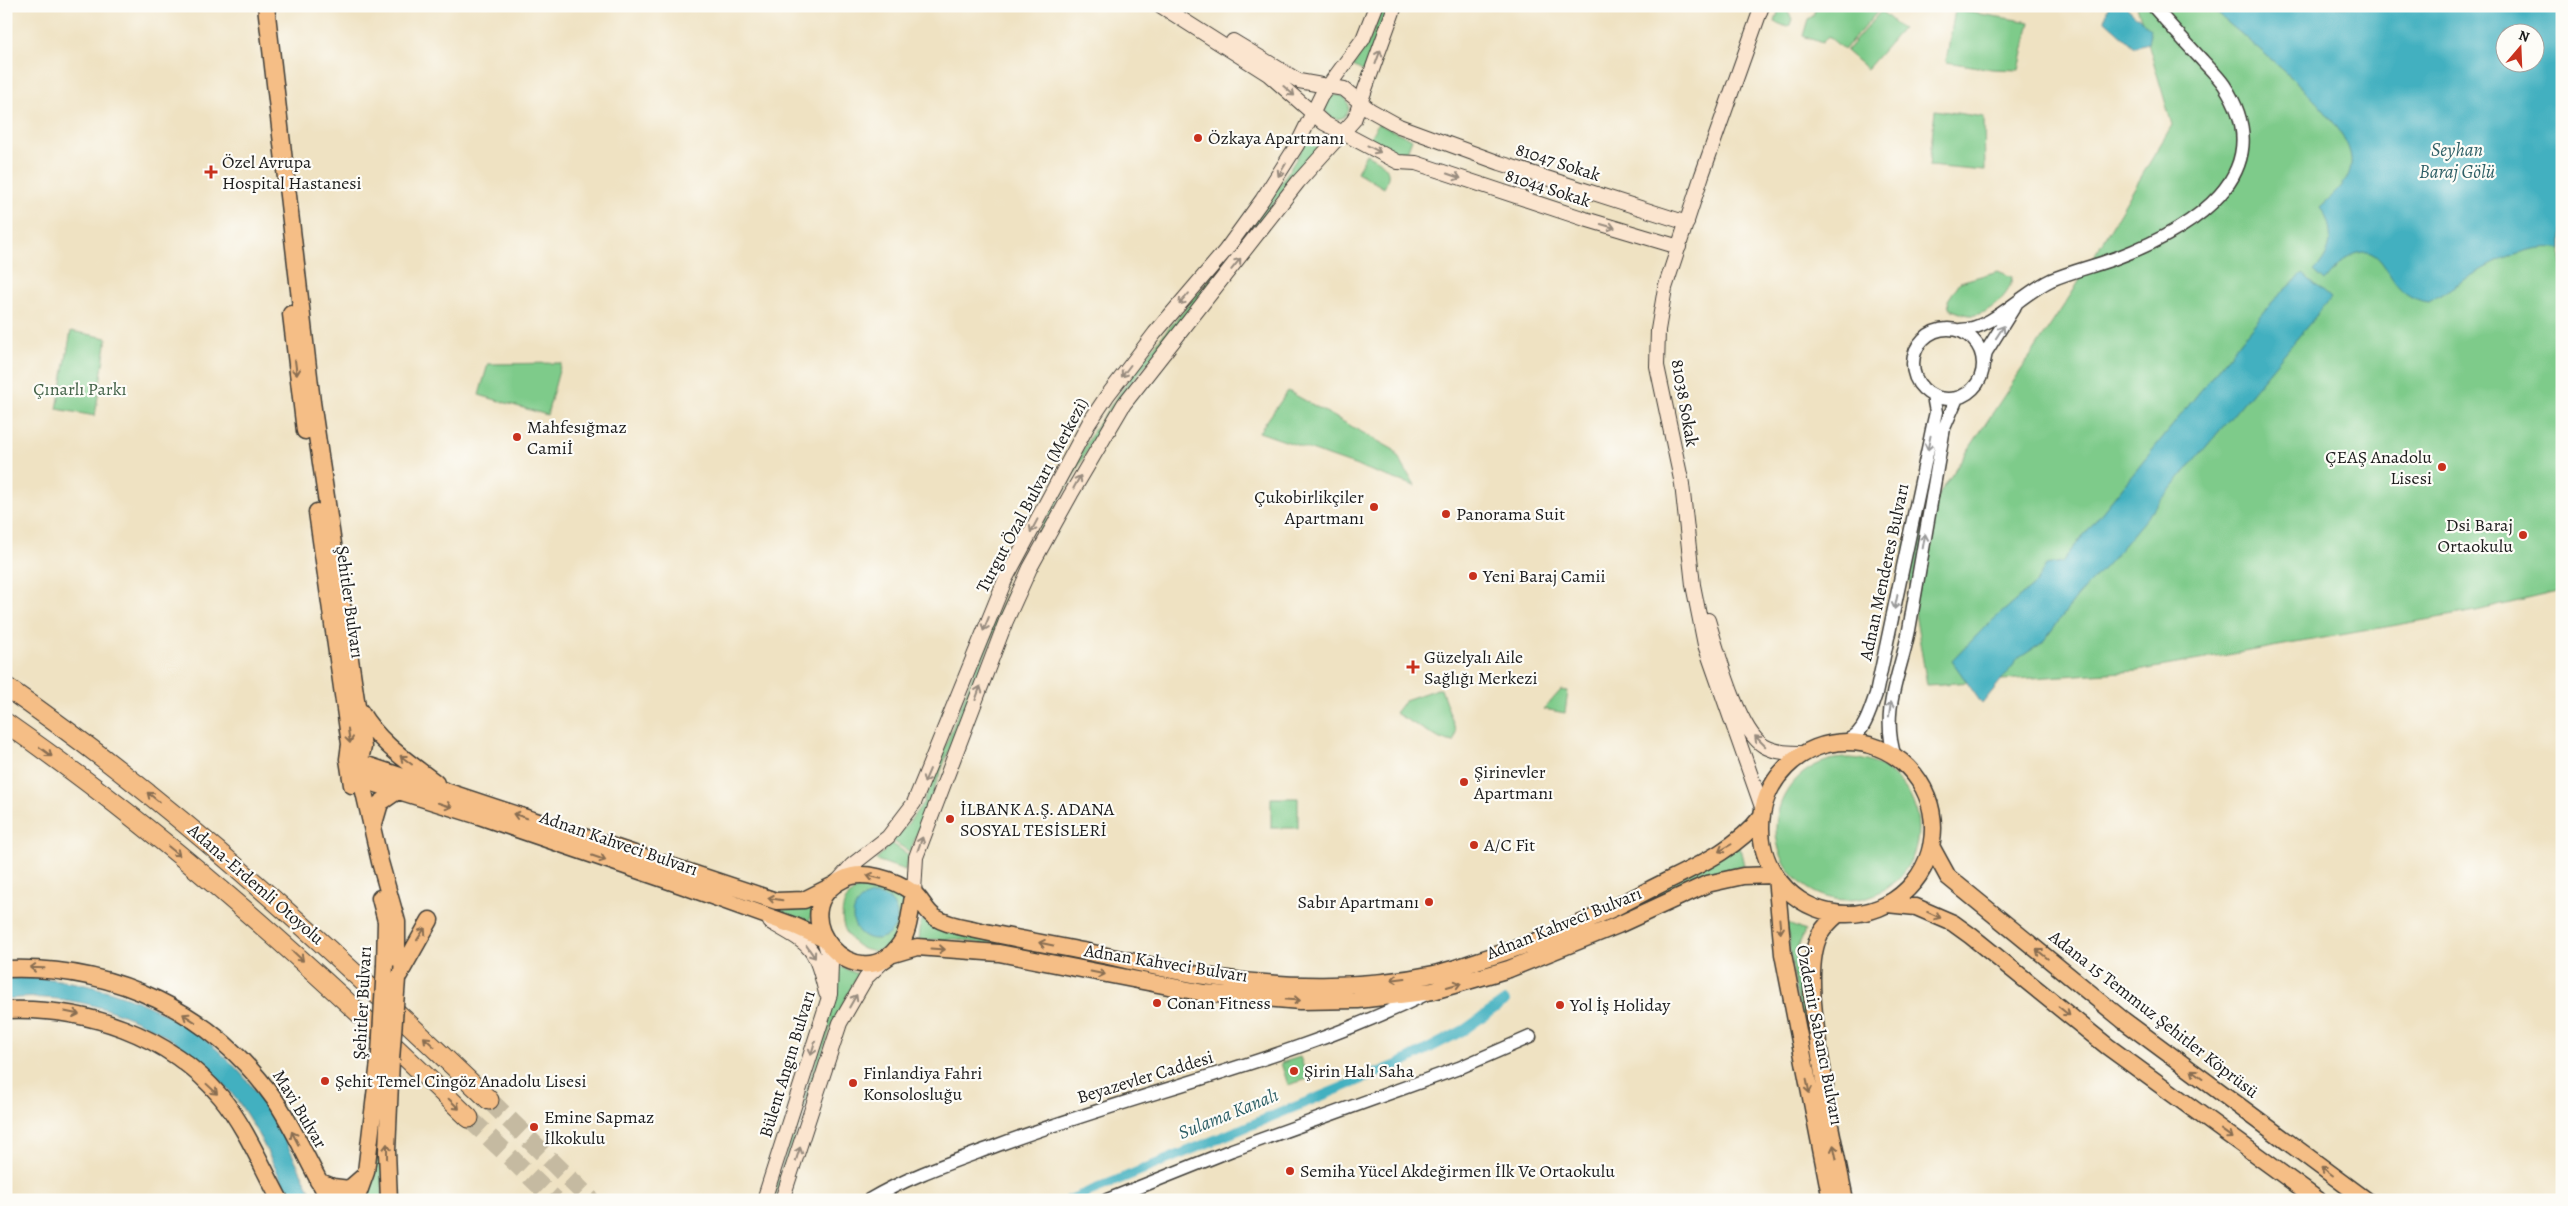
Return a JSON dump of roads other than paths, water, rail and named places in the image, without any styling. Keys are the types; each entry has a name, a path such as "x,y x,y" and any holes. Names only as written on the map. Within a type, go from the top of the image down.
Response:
{"highway":[{"name":"Adana-Erdemli Otoyolu","path":"6,686 131,779 208,842 346,964 489,1100"},
{"name":"Adana-Erdemli Otoyolu","path":"6,723 103,795 284,942 469,1118"}],"main road":[{"name":"Şehitler Bulvarı","path":"255,6 298,387 350,744 386,921 385,1056 389,1200"},
{"name":"Şehitler Bulvarı","path":"266,6 312,402 363,747 355,769 397,922 397,979 366,1172 356,1200"},
{"path":"1160,6 1268,74 1314,112 1324,123 1343,131 1354,120 1395,6"},
{"path":"1177,6 1299,81 1344,89 1361,102"},
{"path":"1314,112 1321,96 1363,39 1376,6"},
{"name":"81038 Sokak","path":"1762,6 1665,288 1658,330 1657,366 1682,484 1693,585 1705,645 1762,813"},
{"name":"81038 Sokak","path":"1770,6 1678,273 1664,322 1664,358 1690,484 1697,568 1708,620 1733,697 1749,729 1762,745 1773,750 1805,753"},
{"name":"81047 Sokak","path":"1361,102 1399,126 1500,163 1687,223"},
{"name":"Turgut Özal Bulvarı (Merkezi)","path":"834,885 852,865 888,836 914,803 1005,580 1089,423 1106,396 1155,333 1243,227 1280,174 1314,112"},
{"name":"Turgut Özal Bulvarı (Merkezi)","path":"914,892 916,857 1006,621 1030,568 1099,444 1124,404 1298,182 1343,131"},
{"name":"81044 Sokak","path":"1343,131 1398,162 1416,163 1585,219 1679,247"},
{"path":"356,705 375,735 444,790"},
{"path":"1841,742 1873,746 1895,756 1917,778 1930,802 1933,832 1931,846 1917,879 1897,899 1861,914 1838,914 1822,911 1800,901 1776,876 1764,852 1762,813 1772,785 1779,775 1805,753 1841,742"},
{"path":"355,769 399,790"},
{"path":"355,769 444,790"},
{"path":"372,833 375,813 380,803 399,790"},
{"name":"Adnan Kahveci Bulvarı","path":"399,790 742,907 824,939"},
{"name":"Adnan Kahveci Bulvarı","path":"444,790 776,901 804,900 834,885"},
{"name":"Adnan Kahveci Bulvarı","path":"914,892 932,916 944,923 1213,977 1252,981 1341,984 1380,981 1435,974 1527,946 1580,924 1628,901 1730,846 1750,831 1762,813"},
{"name":"Adana 15 Temmuz Şehitler Köprüsü","path":"1931,846 1948,877 2135,1028 2366,1200"},
{"path":"860,874 874,875 914,892 907,930 901,944 890,955 876,962 861,963 846,960 833,951 824,939 819,924 820,909 825,896 834,885 846,878 860,874"},
{"name":"Adnan Kahveci Bulvarı","path":"890,955 917,947 999,953 1204,993 1300,1001 1358,1000 1433,991 1509,969 1708,884 1743,876 1776,876"},
{"name":"Özdemir Sabancı Bulvarı","path":"1776,876 1782,954 1831,1200"},
{"path":"1887,904 1916,907 1953,923 2117,1054 2318,1200"},
{"path":"742,907 804,942 815,954 828,1001"},
{"name":"Özdemir Sabancı Bulvarı","path":"1838,914 1820,935 1815,950 1813,975 1815,1011 1825,1086 1823,1091 1845,1200"},
{"path":"397,979 430,920"},
{"name":"Bülent Angın Bulvarı","path":"764,1200 828,1001 831,962 824,939"},
{"name":"Bülent Angın Bulvarı","path":"784,1198 840,1023 866,978 890,955"},
{"name":"Mavi Bulvar","path":"6,969 36,968 92,975 142,992 204,1028 254,1072 276,1102 330,1200"},
{"path":"6,1010 54,1010 111,1024 146,1038 183,1062 221,1098 253,1149 280,1200"},
{"path":"318,1181 349,1190 360,1181 366,1172"}],"street":[{"path":"2019,299 1986,352 1984,365 1976,386 1957,398 1944,399 1933,396 1923,388 1916,378 1913,366 1914,354 1919,344 1928,335 1949,328 1973,330 1987,323 2019,299 2051,280 2118,258 2183,226 2212,204 2239,168 2244,140 2236,107 2224,84 2153,6"},
{"path":"1960,330 1978,344 1984,365"},
{"name":"Adnan Menderes Bulvarı","path":"1841,742 1848,741 1860,731 1866,722 1876,694 1934,418 1933,396"},
{"path":"1895,756 1888,734 1889,707 1908,632 1944,428 1957,398"},
{"name":"Beyazevler Caddesi","path":"869,1200 886,1189 1044,1128 1287,1051 1386,1013 1433,991"},
{"path":"1107,1200 1232,1150 1459,1068 1530,1036"}],"water":[{"path":"2108,6 2125,6 2151,29 2148,43 2134,47 2105,21"},
{"name":"Seyhan Baraj Gölü","path":"2209,6 2562,6 2562,249 2528,250 2510,256 2475,273 2429,302 2416,299 2405,293 2376,256 2368,252 2361,252 2349,257 2325,281 2314,271 2321,264 2329,248 2330,240 2328,223 2320,207 2340,188 2350,171 2348,146 2336,125 2317,103"},
{"path":"2303,274 2331,298 2111,560 2077,597 2042,643 2019,658 1982,704 1952,661 1986,626 2036,583 2046,565 2062,562 2273,301"},
{"path":"875,895 887,899 893,905 897,917 893,929 887,935 875,939 863,935 857,929 853,917 857,905 863,899"},
{"path":"31,977 93,987 123,996 180,1022 205,1040 229,1060 260,1097 285,1140 315,1200 291,1200 261,1140 241,1106 220,1080 195,1057 168,1037 138,1021 106,1009 73,1001 40,998 6,999 6,978"}],"waterway":[{"name":"Sulama Kanalı","path":"1069,1200 1399,1064 1464,1030 1505,1001"}],"tunnel":[{"path":"489,1100 591,1200"},
{"path":"469,1118 555,1200"}],"place":[{"name":"Özkaya Apartmanı","path":"1198,138"},
{"name":"Özel Avrupa Hospital Hastanesi","path":"211,172"},
{"name":"Mahfesığmaz Camiİ","path":"517,437"},
{"name":"ÇEAŞ Anadolu Lisesi","path":"2442,467"},
{"name":"Çukobirlikçiler Apartmanı","path":"1374,507"},
{"name":"Panorama Suit","path":"1446,514"},
{"name":"Dsi Baraj Ortaokulu","path":"2523,535"},
{"name":"Yeni Baraj Camii","path":"1473,576"},
{"name":"Güzelyalı Aile Sağlığı Merkezi","path":"1413,667"},
{"name":"Şirinevler Apartmanı","path":"1464,782"},
{"name":"İLBANK A.Ş. ADANA SOSYAL TESİSLERİ","path":"950,819"},
{"name":"A/C Fit","path":"1474,845"},
{"name":"Sabır Apartmanı","path":"1429,902"},
{"name":"Conan Fitness","path":"1157,1003"},
{"name":"Yol İş Holiday","path":"1560,1005"},
{"name":"Şirin Halı Saha","path":"1294,1071"},
{"name":"Şehit Temel Cingöz Anadolu Lisesi","path":"325,1081"},
{"name":"Finlandiya Fahri Konsolosluğu","path":"853,1083"},
{"name":"Emine Sapmaz İlkokulu","path":"534,1127"},
{"name":"Semiha Yücel Akdeğirmen İlk Ve Ortaokulu","path":"1290,1171"}],"park label":[{"name":"Çınarlı Parkı","path":"80,389"}]}
